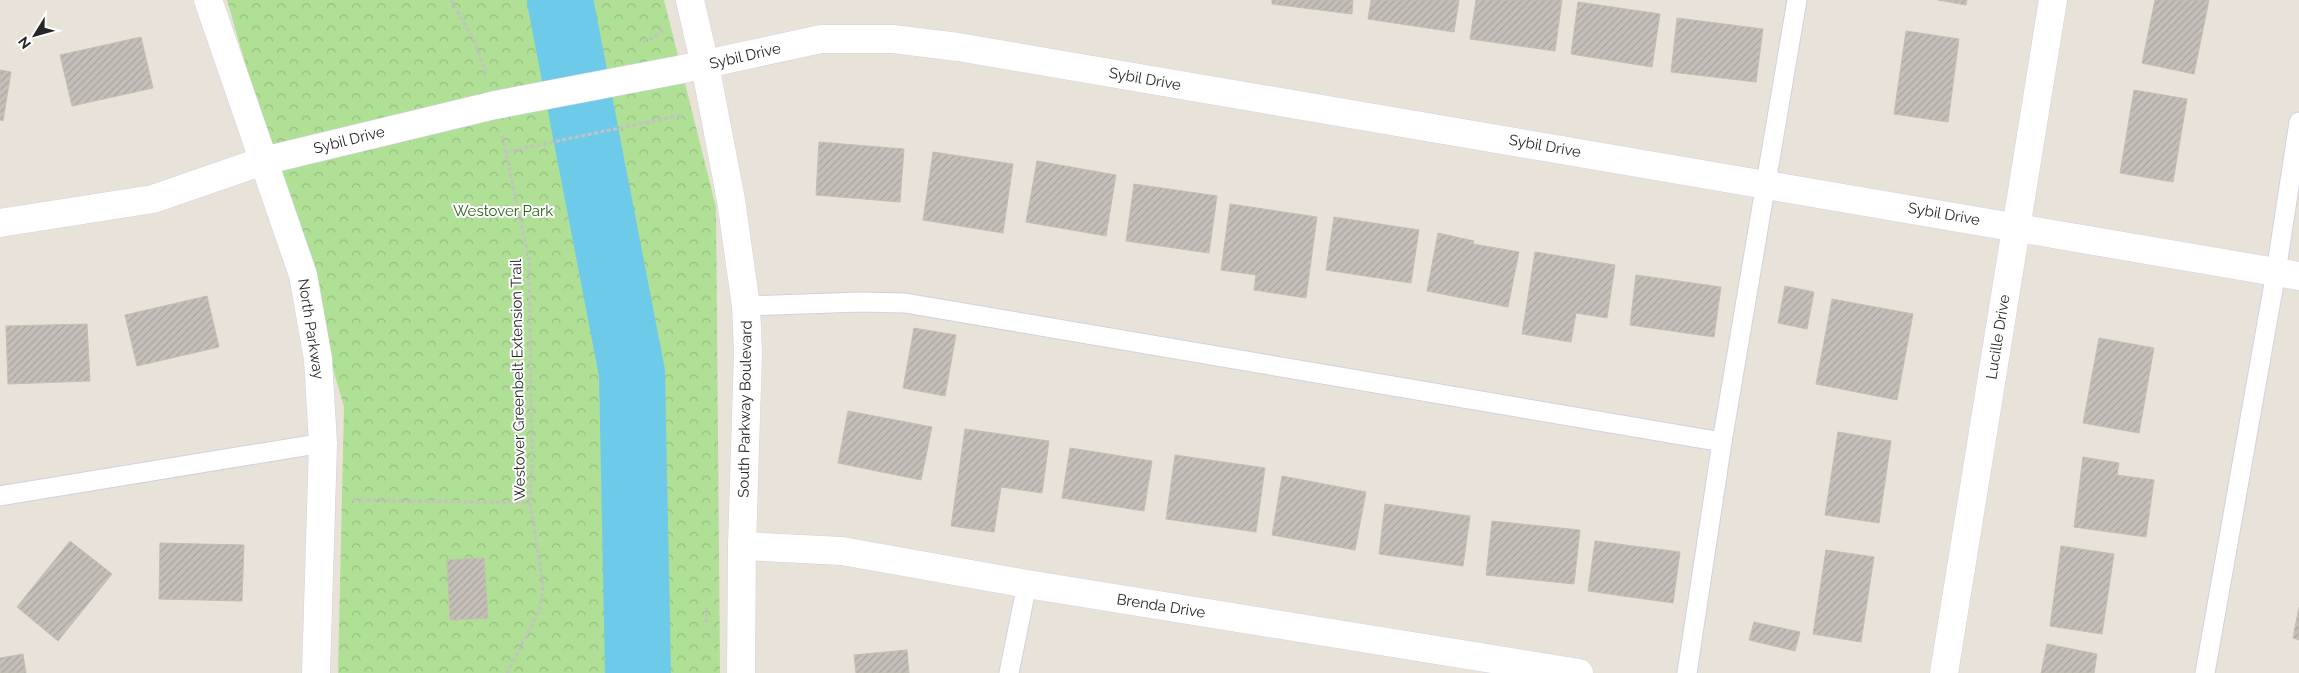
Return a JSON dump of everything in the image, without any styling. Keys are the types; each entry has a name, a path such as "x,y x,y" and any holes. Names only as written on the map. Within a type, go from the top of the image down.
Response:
{"street":[{"name":"North Parkway","path":"208,0 303,275 318,359 323,444 316,673"},
{"name":"South Parkway Boulevard","path":"690,0 705,65 731,200 746,306 748,352 742,546 741,673"},
{"name":"Lucille Drive","path":"1944,673 2053,0"},
{"name":"Sybil Drive","path":"0,223 153,199 263,161 499,104 705,65 821,38 893,39 968,49 2016,226 2287,274"},
{"name":"Brenda Drive","path":"742,546 842,551 1027,584 1579,673"}],"lane":[{"path":"1687,673 1722,442 1796,0"},
{"path":"2205,673 2287,274 2299,122"},
{"path":"746,306 859,302 905,303 1722,442"},
{"path":"0,496 323,444"},
{"path":"1009,673 1027,584"}],"path":[{"name":"Westover Greenbelt Extension Trail","path":"451,0 475,42 499,104 505,152 529,259 532,462 530,502 543,585 540,610 507,673"},
{"path":"505,152 673,117"},
{"path":"386,500 530,502"}],"green space":[{"name":"Westover Park","path":"227,0 664,0 716,207 720,673 338,673 344,407"}],"building":[{"path":"1272,0 1353,0 1352,14 1272,4"},
{"path":"1371,0 1459,0 1454,32 1368,19"},
{"path":"1476,0 1562,0 1555,51 1470,39"},
{"path":"1938,0 1967,0 1966,5"},
{"path":"2155,0 2209,0 2194,74 2142,63"},
{"path":"1578,2 1660,14 1652,67 1571,54"},
{"path":"1677,18 1763,29 1756,82 1671,72"},
{"path":"1906,31 1959,39 1948,122 1894,114"},
{"path":"141,37 153,88 72,106 60,55"},
{"path":"0,70 11,72 3,121 0,120"},
{"path":"2134,90 2187,99 2173,182 2120,173"},
{"path":"819,142 904,149 900,202 816,195"},
{"path":"933,152 1013,164 1003,233 923,220"},
{"path":"1037,161 1116,175 1106,236 1026,222"},
{"path":"1134,184 1217,196 1209,253 1126,241"},
{"path":"1230,204 1317,217 1306,298 1254,290 1256,275 1221,270"},
{"path":"1334,217 1419,230 1411,283 1326,270"},
{"path":"1438,233 1474,241 1473,244 1519,252 1508,307 1427,291"},
{"path":"1535,252 1615,265 1607,318 1576,313 1571,342 1522,334"},
{"path":"1636,275 1721,287 1714,337 1630,325"},
{"path":"1785,286 1814,292 1807,329 1778,323"},
{"path":"207,296 219,347 137,366 125,315"},
{"path":"1832,299 1913,314 1897,400 1816,384"},
{"path":"87,324 90,381 8,384 6,326"},
{"path":"914,328 956,335 945,396 903,388"},
{"path":"2099,338 2154,348 2139,433 2083,423"},
{"path":"848,411 932,427 921,480 838,463"},
{"path":"965,429 1049,441 1042,493 1001,487 994,532 951,526"},
{"path":"1838,432 1891,441 1879,523 1825,515"},
{"path":"1070,448 1152,461 1144,511 1062,498"},
{"path":"1175,455 1265,468 1256,532 1166,519"},
{"path":"2083,457 2119,463 2117,475 2154,480 2146,537 2074,527"},
{"path":"1282,476 1366,492 1355,550 1272,535"},
{"path":"1385,504 1470,516 1463,566 1379,554"},
{"path":"1492,521 1580,530 1574,584 1486,575"},
{"path":"70,541 112,574 58,641 17,607"},
{"path":"1595,541 1680,552 1673,603 1588,591"},
{"path":"160,543 244,545 242,601 159,599"},
{"path":"2061,546 2114,554 2102,634 2050,626"},
{"path":"1826,550 1874,557 1861,642 1813,634"},
{"path":"484,558 488,618 450,620 447,560"},
{"path":"2299,607 2299,640 2293,638"},
{"path":"1754,622 1800,632 1795,651 1749,640"},
{"path":"2047,644 2097,654 2094,673 2041,673"},
{"path":"907,650 909,673 856,673 854,655"},
{"path":"23,654 26,673 0,673 0,658"}],"waterway":[{"path":"560,0 632,373 638,673"}]}
